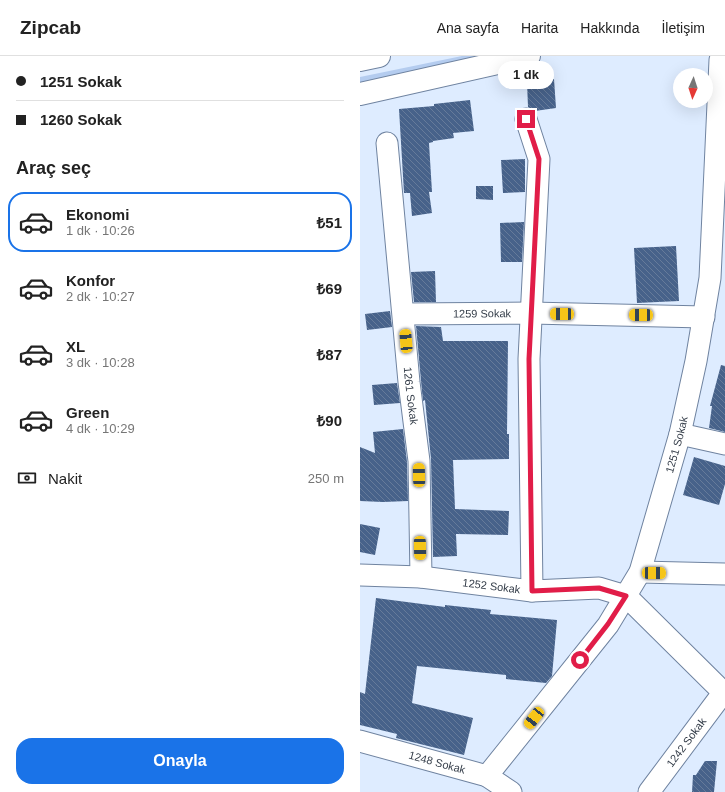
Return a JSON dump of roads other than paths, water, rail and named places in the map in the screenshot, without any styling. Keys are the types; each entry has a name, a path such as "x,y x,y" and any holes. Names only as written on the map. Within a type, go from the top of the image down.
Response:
{"highway":[{"path":"360,94 529,56"}],"street":[{"name":"1251 Sokak","path":"487,776 608,624 640,572 680,434 704,317 710,278 720,60"},
{"path":"526,119 539,159 535,268 529,359 532,591"},
{"name":"1261 Sokak","path":"387,143 404,314 409,382 418,460 421,577"},
{"name":"1259 Sokak","path":"404,314 531,313 704,317"},
{"path":"680,434 725,444"},
{"path":"640,572 725,574"},
{"name":"1252 Sokak","path":"360,574 421,577 532,591 599,588 626,596 724,693"},
{"name":"1242 Sokak","path":"649,792 724,693"},
{"name":"1248 Sokak","path":"360,741 487,776 511,792"}]}
